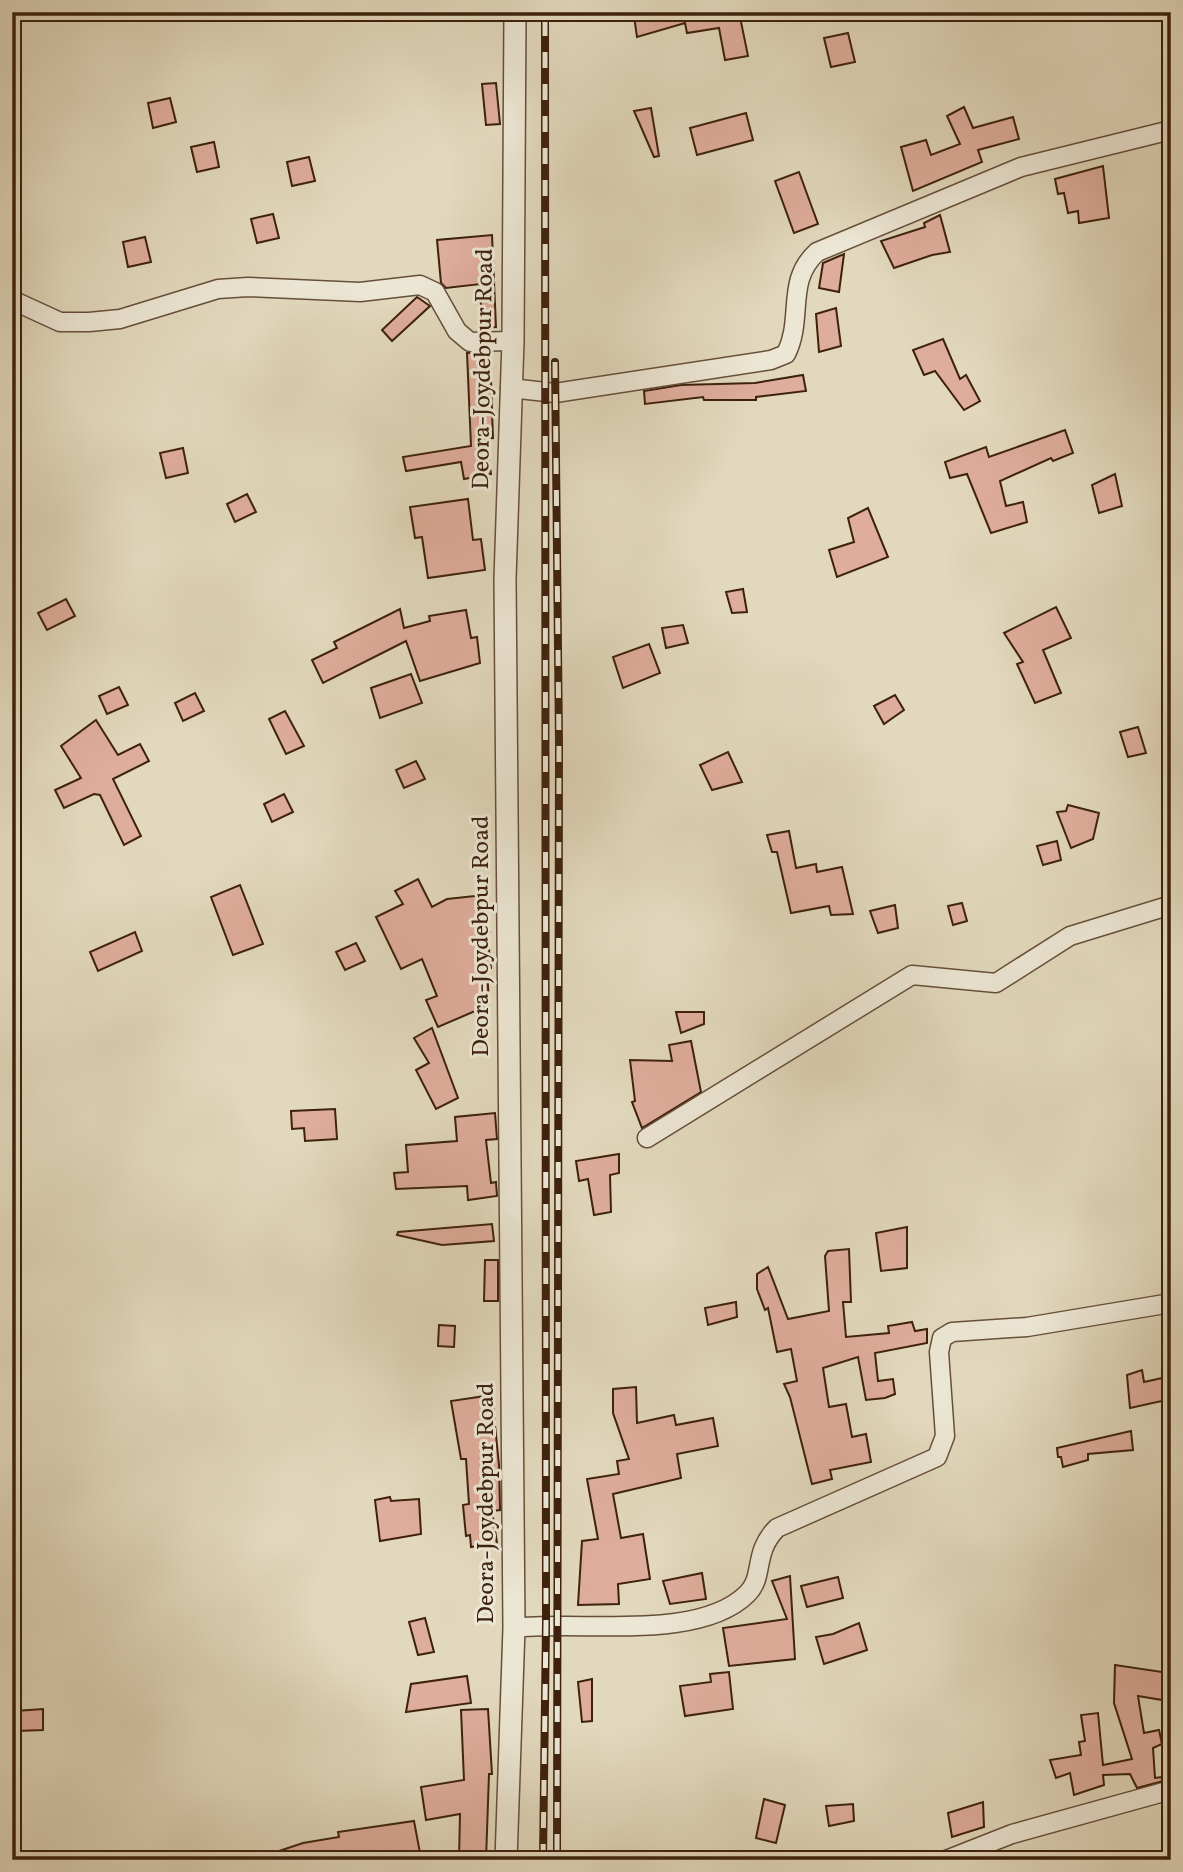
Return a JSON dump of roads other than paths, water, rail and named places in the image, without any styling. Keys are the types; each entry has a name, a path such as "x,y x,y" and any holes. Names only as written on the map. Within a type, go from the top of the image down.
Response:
{"street":[{"name":"Deora-Joydebpur Road","path":"506,1860 514,1628 508,975 509,746 505,579 513,341 515,12"},
{"path":"510,388 555,393 771,360 786,354 793,340 798,277 804,264 817,252 1021,167 1171,130"},
{"path":"12,300 60,322 89,322 120,318 218,289 359,292 421,285 435,292 457,331 470,342 513,341"},
{"path":"647,1138 912,975 996,983 1070,936 1171,905"},
{"path":"514,1628 558,1623 665,1625 706,1618 727,1609 750,1592 758,1572 759,1555 764,1541 777,1528 937,1457 945,1436 939,1352 942,1338 952,1332 1027,1327 1171,1303"},
{"path":"946,1860 1012,1834 1171,1790"}],"railway":[{"path":"543,1860 546,1624 545,12"},
{"path":"555,362 559,744 557,1860"}]}
